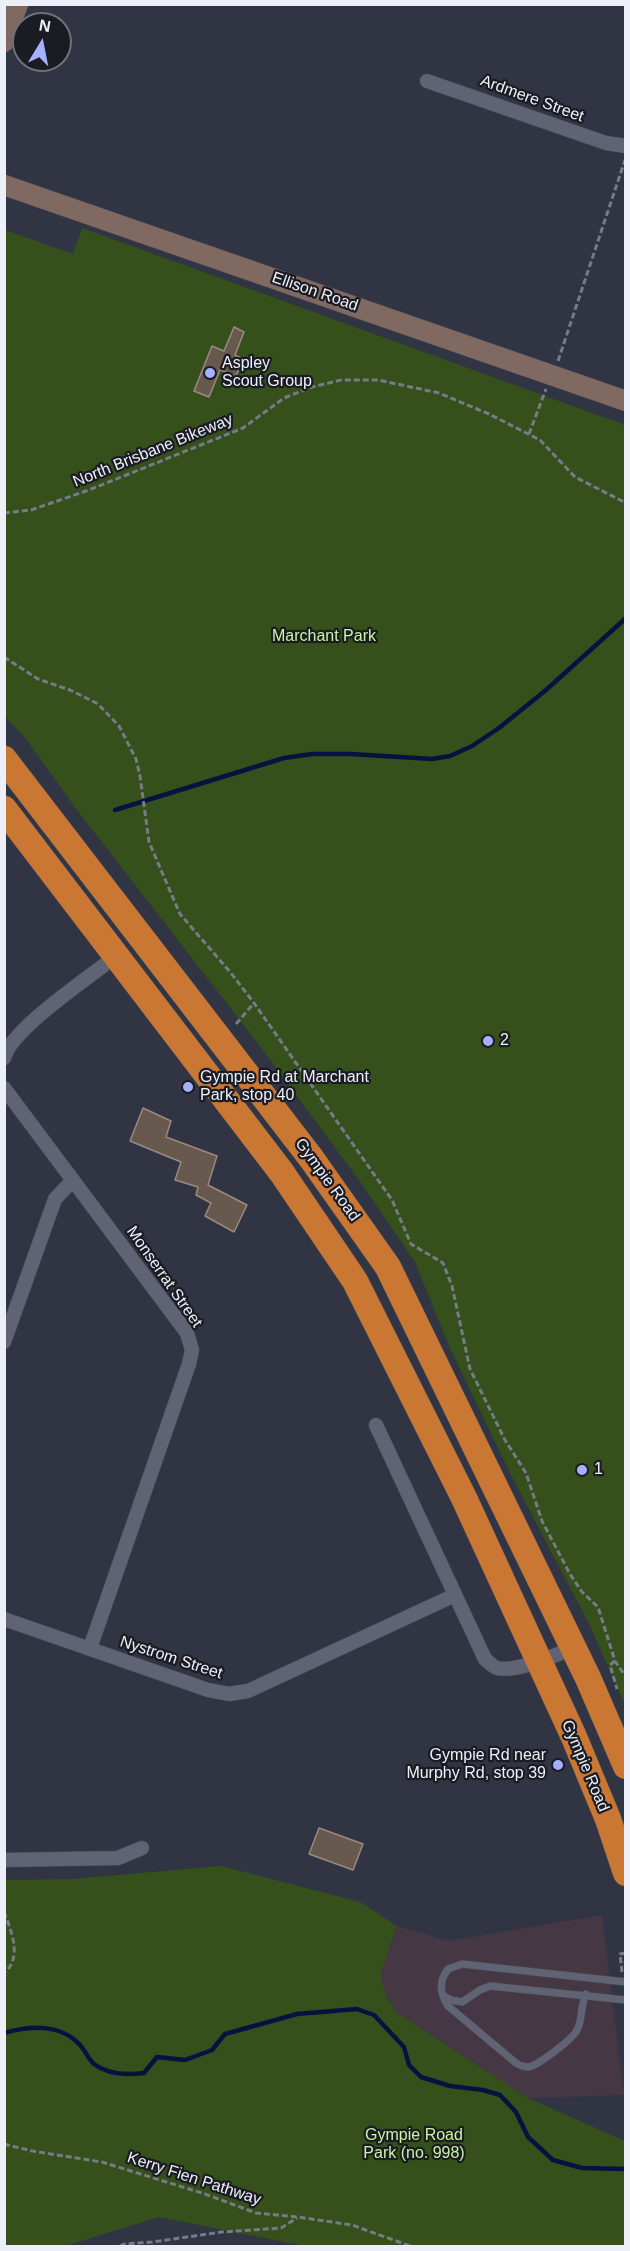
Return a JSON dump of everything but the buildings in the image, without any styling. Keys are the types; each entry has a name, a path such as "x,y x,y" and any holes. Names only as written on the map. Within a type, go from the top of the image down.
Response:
{"highway":[{"name":"Gympie Road","path":"4,759 312,1158 388,1267 573,1648 626,1766"},
{"name":"Gympie Road","path":"5,810 282,1173 355,1281 464,1498 595,1785 626,1873"}],"main road":[{"path":"4,42 18,4"},
{"name":"Ellison Road","path":"4,185 626,401"}],"street":[{"name":"Ardmere Street","path":"427,81 606,143 626,146"},
{"path":"5,1053 22,1030 116,957"},
{"name":"Monserrat Street","path":"4,1088 187,1333 192,1350 90,1648"},
{"path":"4,1342 55,1198 73,1180"},
{"path":"376,1425 485,1659 497,1668 505,1668 538,1661 573,1648"},
{"name":"Nystrom Street","path":"4,1618 208,1690 229,1694 248,1691 455,1595"},
{"path":"4,1860 118,1858 142,1848"}],"lane":[{"path":"585,1994 577,2031 537,2063 525,2067 516,2063 453,2010 442,1994 441,1983 444,1973 452,1966 462,1964 626,1982"},
{"path":"442,1994 451,2000 462,2002 490,1986 626,2000"}],"path":[{"path":"529,434 552,375 626,158"},
{"name":"North Brisbane Bikeway","path":"4,513 31,510 89,490 243,428 284,398 312,387 341,380 378,380 439,393 540,440 575,477 626,503"},
{"path":"4,657 38,679 70,690 98,704 119,726 136,759 147,815"},
{"path":"239,1030 235,1023 254,1003"},
{"path":"615,1661 610,1665 618,1696"},
{"path":"4,1912 15,1944 9,1970 4,1973"},
{"path":"621,1967 620,1954 626,1953"},
{"name":"Kerry Fien Pathway","path":"4,2144 32,2151 102,2162 206,2194 255,2213 352,2225 410,2247"},
{"path":"120,2247 241,2230 281,2228 298,2217"}],"shaded area":[{"path":"602,1915 624,2095 528,2098 396,2012 386,1995 380,1975 387,1949 390,1949 397,1926 449,1941"}],"green space":[{"name":"Marchant Park","path":"82,228 625,425 625,1705 589,1624 510,1473 448,1344 415,1262 361,1183 260,1046 77,810 26,739 5,716 5,230 73,254"},
{"name":"Gympie Road Park (no. 998)","path":"221,1866 360,1902 397,1926 380,1975 386,1995 396,2012 528,2098 625,2141 625,2246 305,2246 159,2217 65,2246 5,2246 5,1880 72,1879"}],"waterway":[{"path":"115,810 284,758 312,754 432,759 450,756 472,746 499,728 546,690 626,618"},
{"path":"4,2033 34,2028 54,2030 72,2038 100,2068 118,2073 138,2074 144,2073 157,2057 185,2060 212,2050 225,2034 297,2014 357,2009 374,2015 404,2047 409,2065 421,2077 450,2086 483,2090 500,2095 516,2112 528,2137 553,2160 582,2168 626,2169"}],"place":[{"name":"Aspley Scout Group","path":"210,373"},
{"name":"2","path":"488,1041"},
{"name":"Gympie Rd at Marchant Park, stop 40","path":"188,1087"},
{"name":"1","path":"582,1470"},
{"name":"Gympie Rd near Murphy Rd, stop 39","path":"558,1765"}]}
